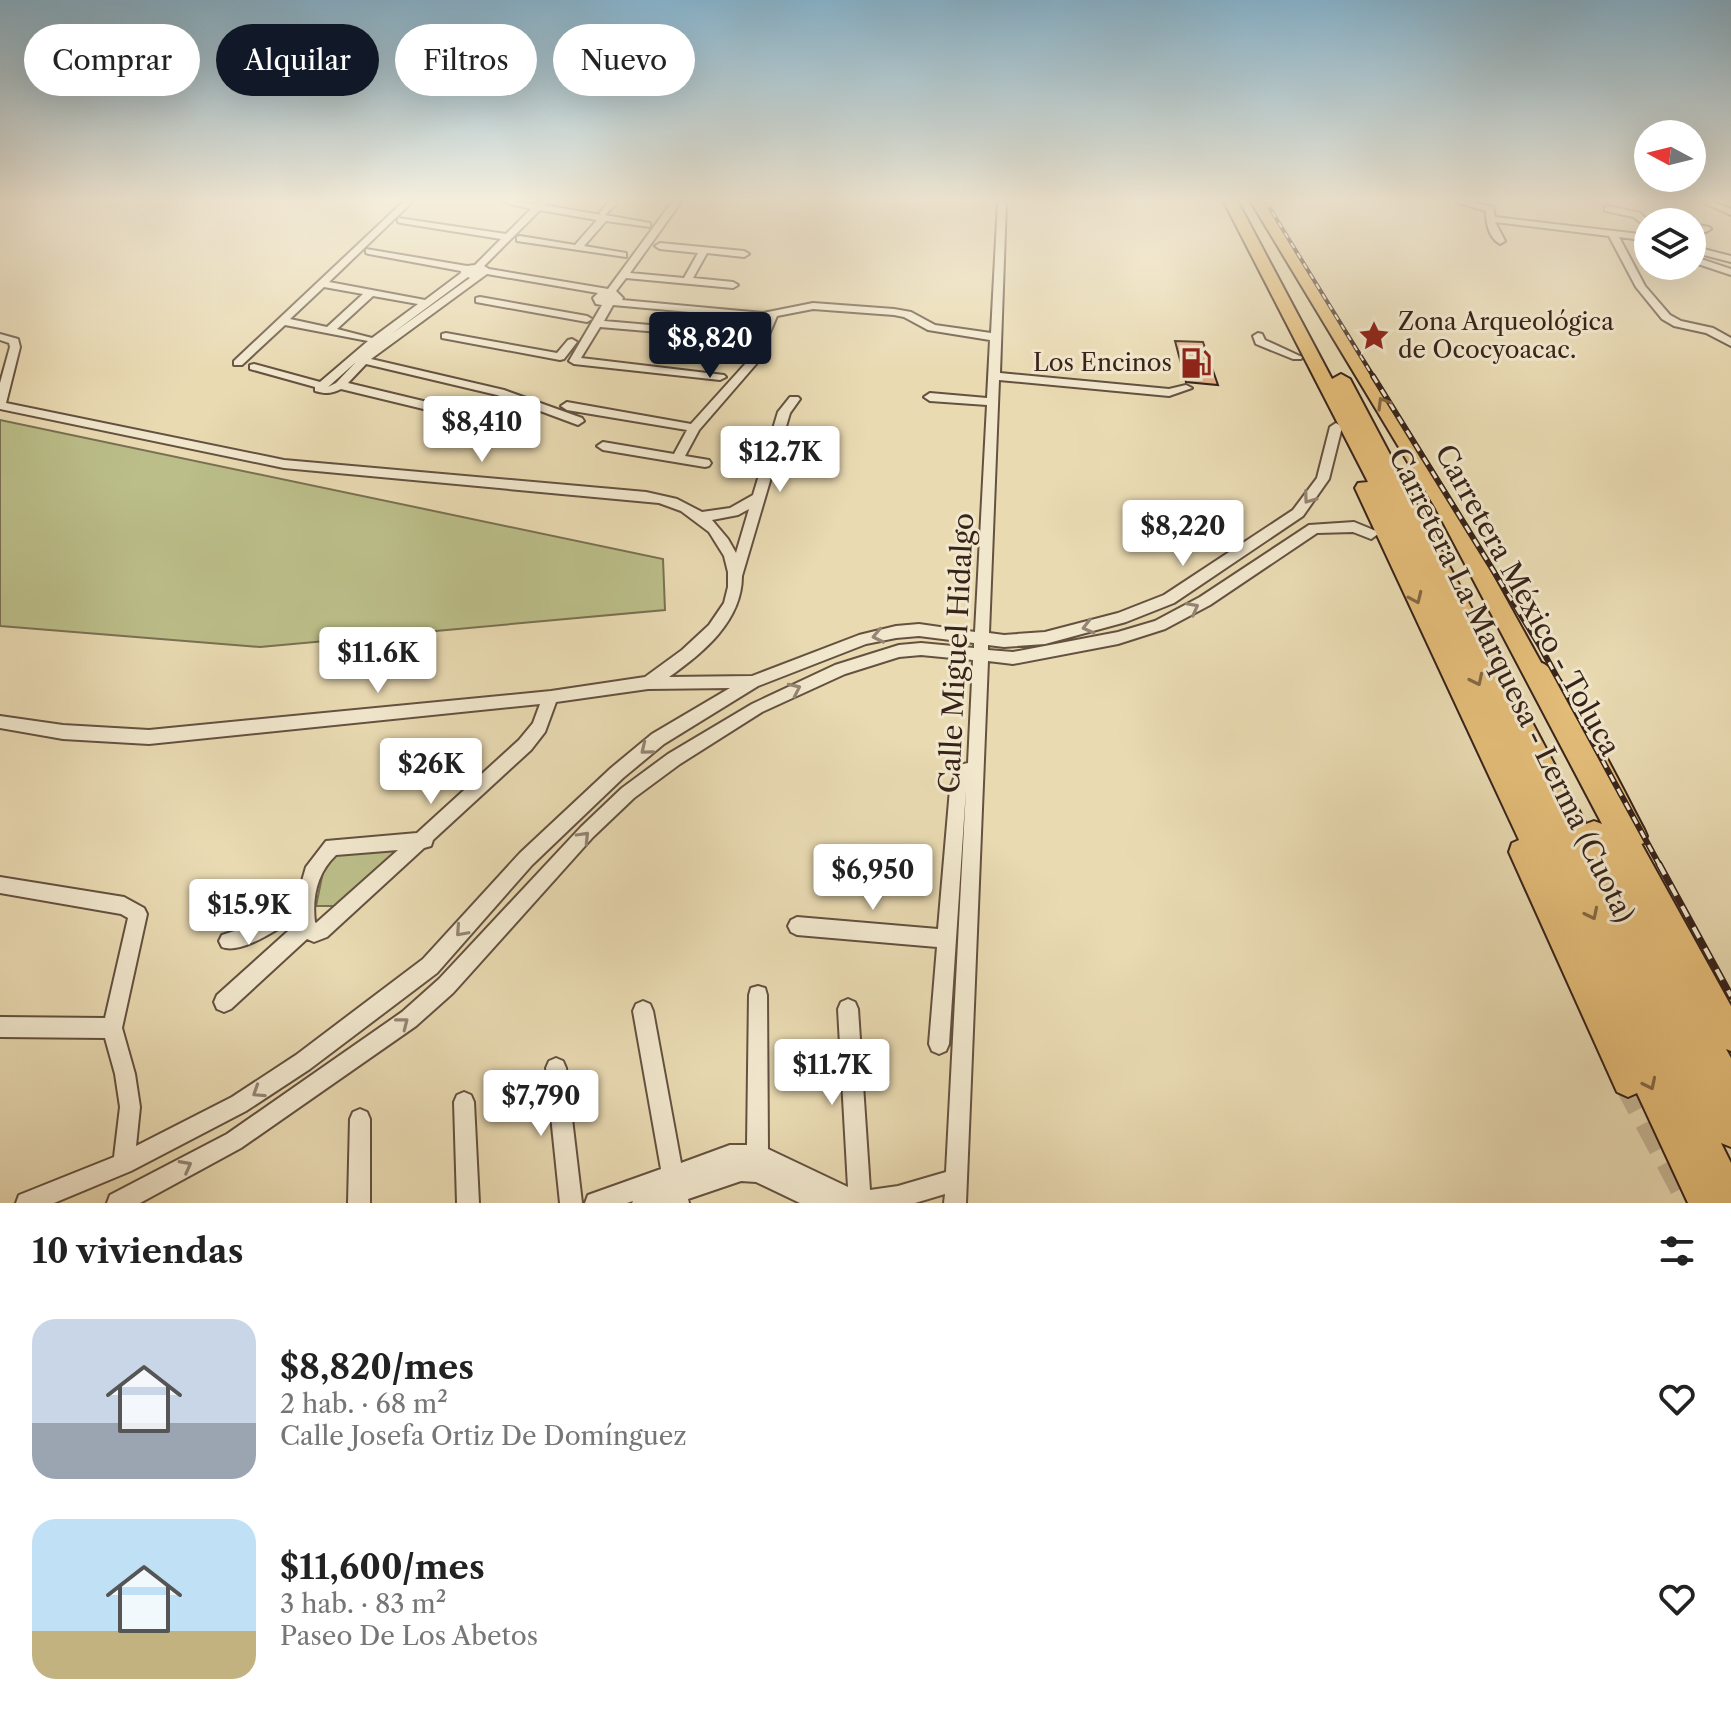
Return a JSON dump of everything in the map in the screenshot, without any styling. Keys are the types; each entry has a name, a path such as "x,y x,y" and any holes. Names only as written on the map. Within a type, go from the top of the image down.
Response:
{"highway":[{"path":"1254,258 1303,338 1336,427 1706,1203"},
{"name":"Carretera La Marquesa - Lerma (Cuota)","path":"1261,258 1416,555 1731,1199"},
{"name":"Carretera La Marquesa - Lerma (Cuota)","path":"1275,258 1303,338 1404,495 1731,1131"},
{"name":"Carretera México - Toluca","path":"1290,258 1438,494 1731,1036"},
{"path":"1404,495 1453,568 1731,1090"},
{"path":"1371,534 1397,554"},
{"path":"1480,728 1479,759 1628,1081"}],"main road":[{"path":"1520,641 1565,703 1731,1011"}],"street":[{"path":"238,363 349,258"},
{"path":"405,258 608,298 772,316 794,306"},
{"path":"254,367 320,385 474,272 487,258"},
{"path":"567,358 636,258"},
{"path":"687,281 700,258"},
{"name":"Calle Miguel Hidalgo","path":"954,1203 964,943 977,768 999,258"},
{"path":"1626,258 1641,287 1666,317 1678,324 1709,330 1731,343"},
{"path":"1706,264 1731,272"},
{"path":"624,275 733,285"},
{"path":"328,285 424,308"},
{"path":"329,331 371,293"},
{"path":"608,298 764,310 821,305 901,313 925,326 996,332"},
{"path":"480,300 592,321 741,336"},
{"path":"677,459 694,428 752,363 772,316"},
{"path":"287,322 367,338"},
{"path":"446,336 567,358 720,377"},
{"path":"0,337 15,343 2,383 0,405 284,464 661,499 700,517 714,528 737,572"},
{"path":"1259,339 1303,338"},
{"path":"320,385 319,389 325,392 340,385 358,359"},
{"path":"358,359 500,392 578,421"},
{"path":"994,376 1169,393 1186,388"},
{"path":"340,385 469,416"},
{"path":"930,397 993,402"},
{"path":"648,683 689,655 721,620 733,597 737,572 784,412 794,399"},
{"path":"567,406 694,428"},
{"path":"983,647 1045,638 1121,618 1169,599 1271,535 1298,513 1323,479 1336,427"},
{"path":"603,446 705,463"},
{"path":"700,517 733,512 760,497"},
{"path":"27,1203 124,1164 239,1104 303,1062 430,966 526,859 617,773 658,739 753,682 864,639 920,639 983,647 1013,658 1063,651 1160,625 1205,601 1314,528 1354,527 1371,534"},
{"path":"118,1203 234,1141 344,1067 446,986 587,832 628,793 674,759 714,732 795,688 920,639"},
{"path":"0,722 88,735 149,737 551,697 648,683 753,682"},
{"path":"306,927 314,933 321,931 425,840 525,745 539,727 551,697"},
{"path":"939,1044 958,789 965,770 977,768"},
{"path":"224,1002 306,927 305,903 315,866 332,847 425,840"},
{"path":"0,885 135,910 139,922 112,1028 125,1074 130,1107 124,1164"},
{"path":"228,941 247,936 305,903"},
{"path":"797,926 946,939"},
{"path":"430,966 446,986"},
{"path":"757,1163 758,995"},
{"path":"848,1009 860,1202"},
{"path":"643,1011 675,1190"},
{"path":"0,1027 112,1028"},
{"path":"556,1068 571,1203"},
{"path":"464,1102 468,1203"},
{"path":"359,1203 360,1119"},
{"path":"643,1203 757,1163 860,1202 889,1198 955,1180"},
{"path":"757,1163 824,1203"},
{"path":"596,1203 675,1190"}],"green space":[{"path":"0,420 663,559 665,610 260,647 0,626"},
{"path":"402,849 336,906 316,906 325,862 340,850"}],"building":[{"name":"Los Encinos","path":"1175,341 1203,342 1218,385 1186,382"}],"tunnel":[{"path":"1628,1081 1693,1203"}],"railway":[{"path":"1300,258 1374,378"},
{"path":"1373,376 1540,646 1660,866"},
{"path":"1659,864 1731,996"}],"place":[{"name":"Zona Arqueológica de Ococyoacac.","path":"1374,336"},
{"name":"Los Encinos","path":"1196,363"}]}
